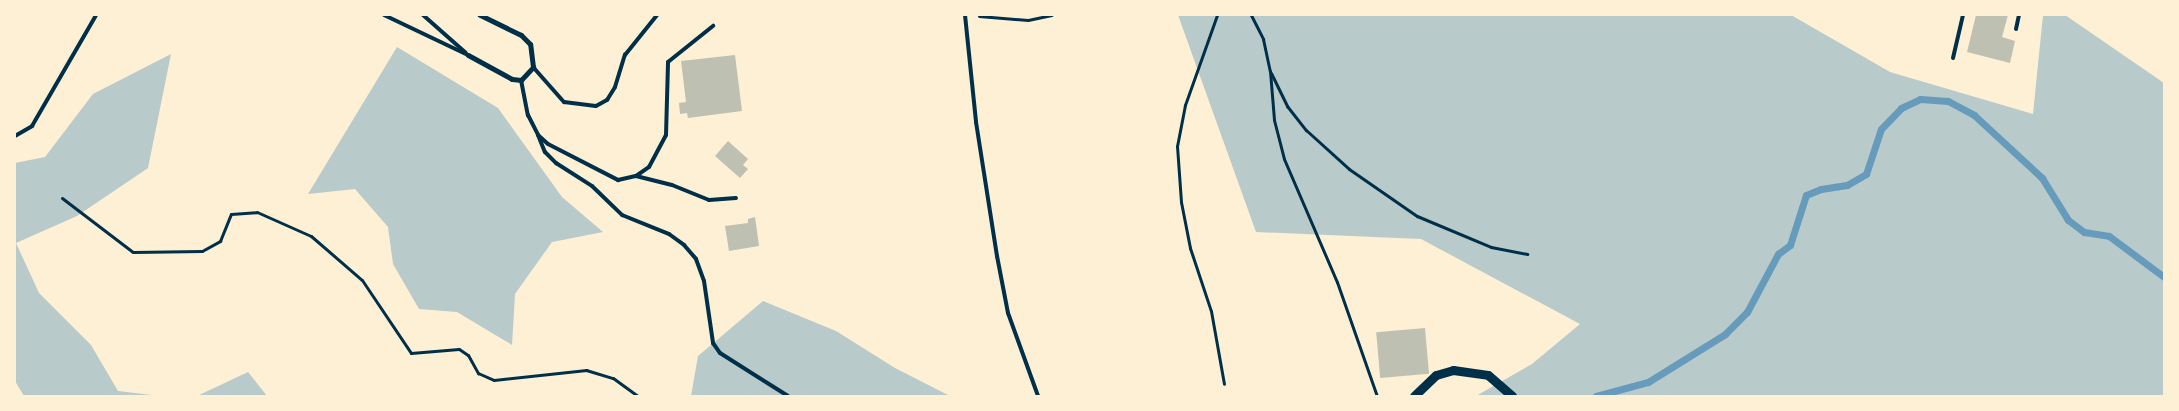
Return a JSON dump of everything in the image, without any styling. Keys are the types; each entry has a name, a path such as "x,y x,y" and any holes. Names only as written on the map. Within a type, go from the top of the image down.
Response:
{"street":[{"path":"468,55 512,79 520,80 533,67 530,44 521,35 480,15"},
{"path":"1414,396 1436,375 1453,370 1488,375 1512,396"}],"lane":[{"path":"15,136 32,126 96,15"},
{"path":"384,15 468,55"},
{"path":"423,15 468,55"},
{"path":"533,67 564,102 596,106 608,100 615,87 625,56 657,15"},
{"path":"965,15 976,122 996,256 1008,313 1038,396"},
{"path":"1953,58 1962,15"},
{"path":"2016,29 2019,15"},
{"path":"538,135 561,152 582,159 618,180 636,176 649,167 666,135 668,62 713,26"},
{"path":"520,80 522,97 545,152 556,163 592,186 622,215 669,234 684,245 696,259 704,281 713,343 720,352 788,396"},
{"path":"636,176 672,185 709,200 736,198"}],"path":[{"path":"976,16 1028,20 1051,15"},
{"path":"1216,15 1185,105 1177,146 1181,202 1190,248 1212,311 1224,384"},
{"path":"1251,15 1263,39 1270,71 1274,120 1284,160 1338,282 1377,396"},
{"path":"1270,71 1292,112 1349,169 1417,216 1491,246 1527,254"},
{"path":"62,198 133,252 202,250 220,242 231,214 256,212 311,236 362,280 411,353 459,349 468,355 478,373 494,380 586,370 613,378 638,396"}],"shaded area":[{"path":"1178,15 1791,15 1890,72 2033,114 2043,15 2065,15 2164,83 2164,396 1476,396 1532,364 1580,324 1421,239 1256,232"},
{"path":"397,47 498,108 562,197 603,232 552,242 515,294 512,345 457,312 419,309 393,264 388,227 355,189 308,194"},
{"path":"171,54 148,168 77,216 16,243 39,293 91,345 118,391 160,396 24,396 15,381 15,163 45,157 93,94"},
{"path":"763,301 836,331 895,368 950,396 691,396 698,356"},
{"path":"248,372 267,396 197,396"}],"building":[{"path":"1976,15 2008,15 2002,37 2015,41 2010,63 1967,52"},
{"path":"735,55 742,111 688,118 687,113 680,114 679,103 686,102 681,61"},
{"path":"728,141 748,159 743,165 748,169 740,178 715,156"},
{"path":"755,217 759,246 729,251 725,226 748,223 748,219"},
{"path":"1425,328 1429,374 1380,378 1376,332"}],"waterway":[{"path":"1596,396 1648,382 1725,334 1747,312 1778,254 1790,245 1806,195 1821,189 1847,185 1866,174 1881,129 1901,108 1920,99 1948,101 1974,115 2042,178 2068,220 2084,232 2109,236 2164,277"}]}
